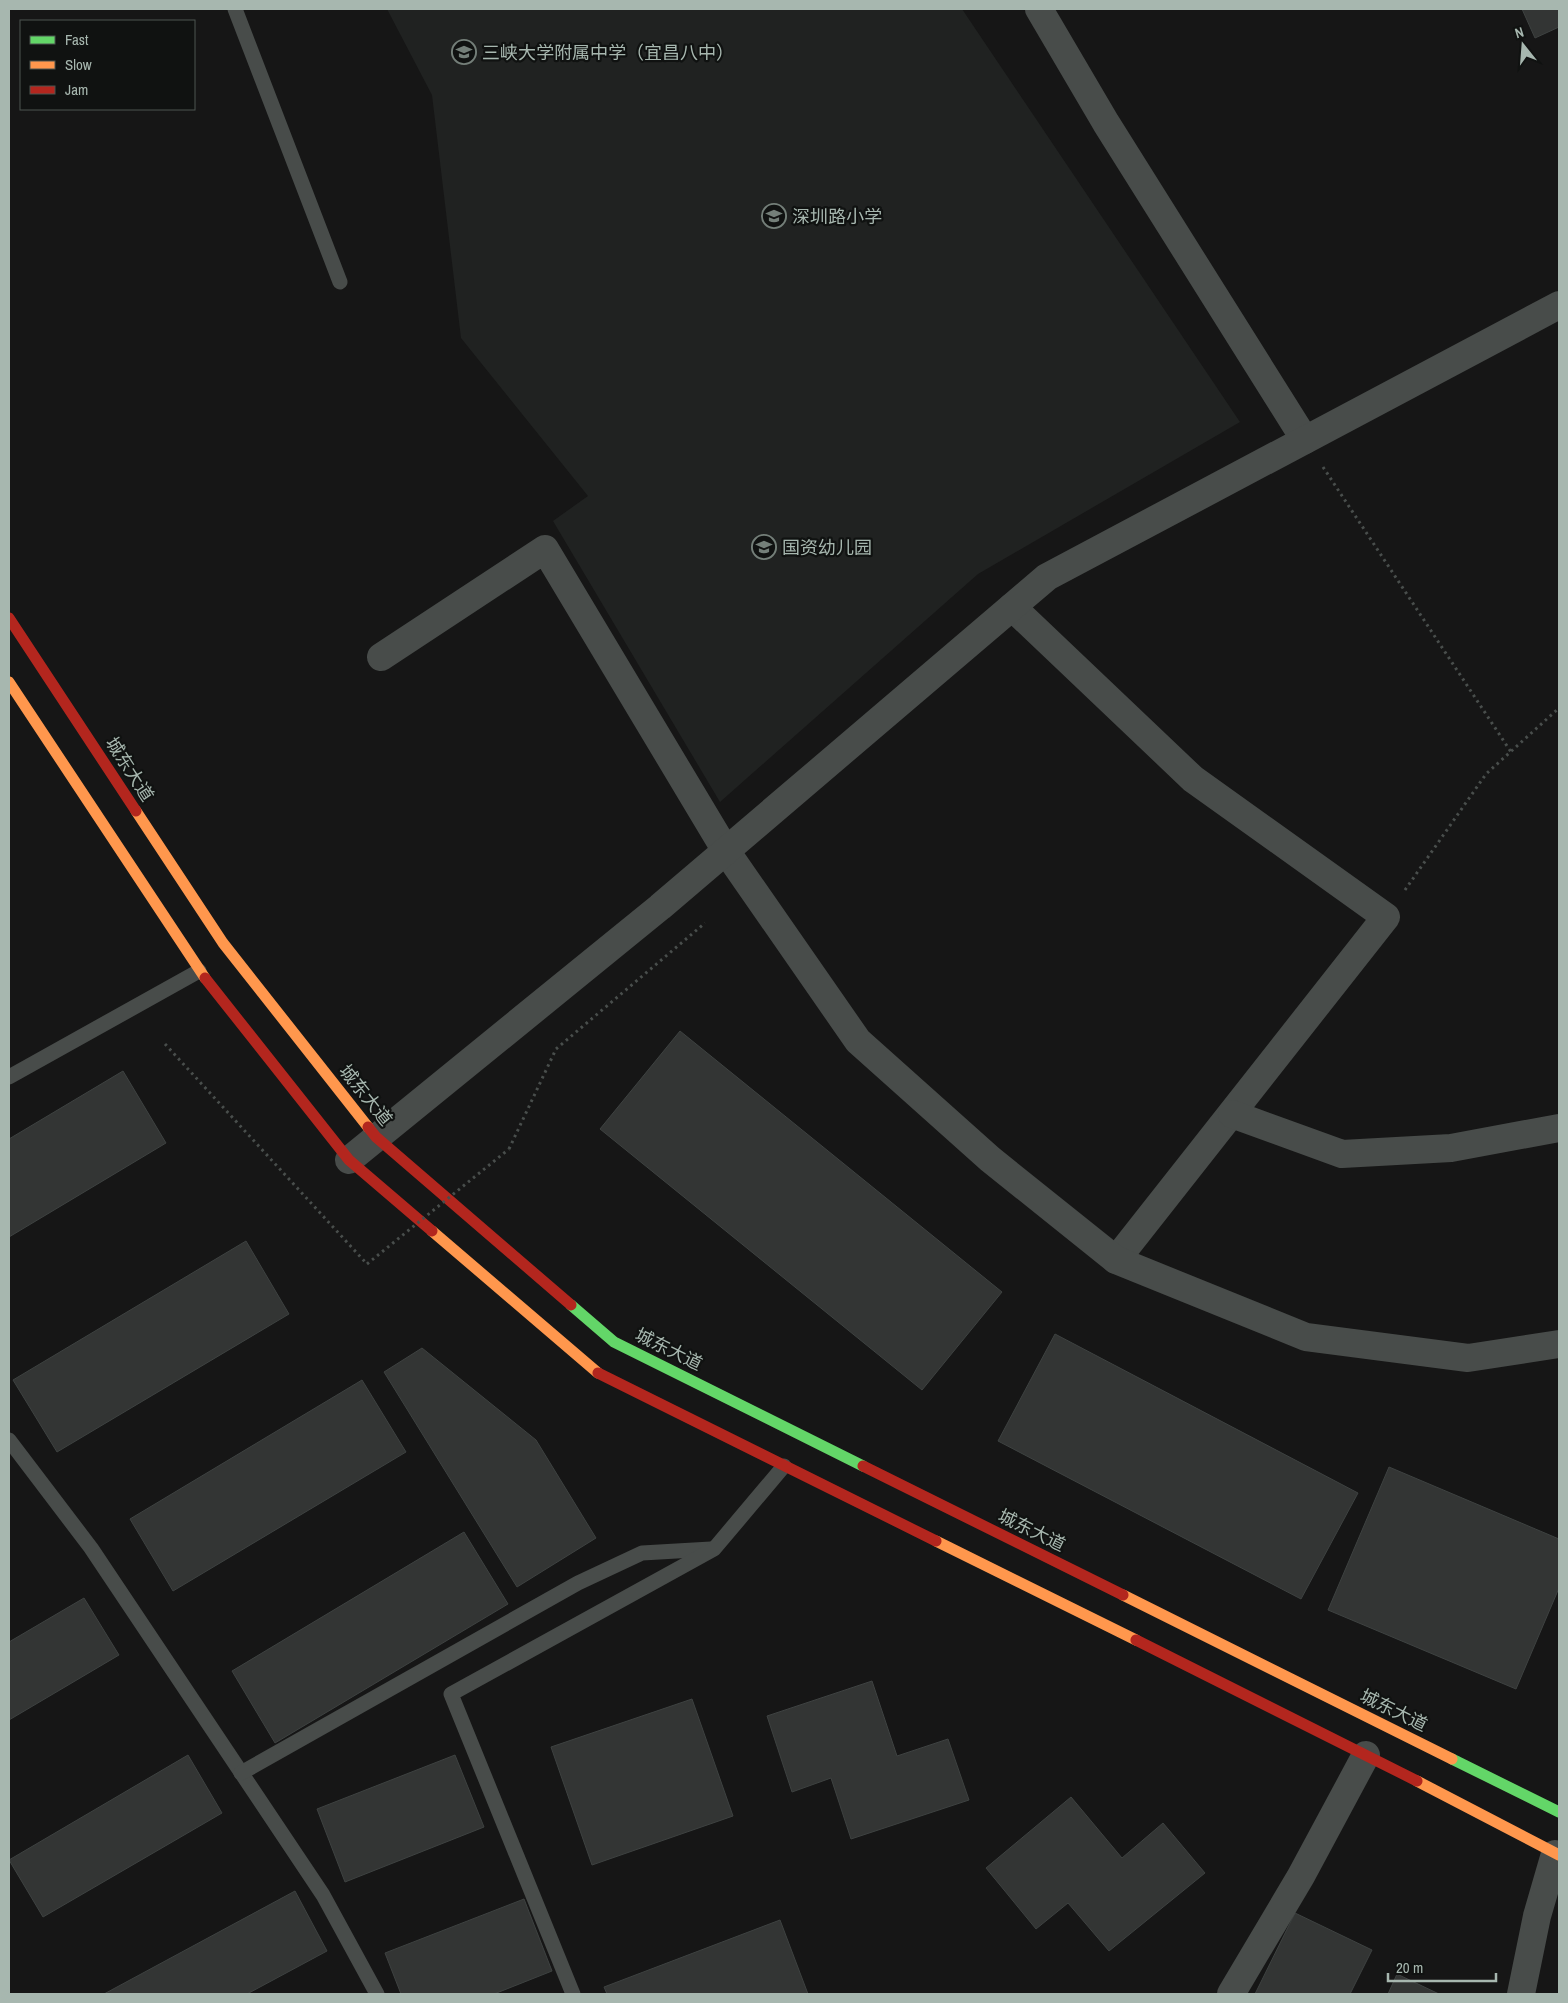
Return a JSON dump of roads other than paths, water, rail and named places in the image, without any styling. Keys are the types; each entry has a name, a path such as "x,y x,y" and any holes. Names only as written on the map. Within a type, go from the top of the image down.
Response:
{"main road":[{"name":"城东大道","path":"9,618 223,943 376,1137 614,1342 1559,1812"},
{"path":"9,682 199,971 349,1160 594,1371 1366,1755 1557,1854"}],"street":[{"path":"1040,9 1106,123 1305,440"},
{"path":"349,1160 660,907 1047,577 1559,305"},
{"path":"381,657 544,550 726,851 858,1041 990,1159 1116,1260 1306,1337 1468,1358 1559,1344"},
{"path":"1012,607 1193,779 1386,917 1116,1260"},
{"path":"1232,1114 1342,1154 1452,1148 1559,1128"},
{"path":"1231,1994 1300,1876 1366,1755"},
{"path":"1521,1994 1537,1916 1557,1854"}],"lane":[{"path":"235,9 340,282"},
{"path":"9,1077 199,971"},
{"path":"9,1440 91,1548 323,1895 377,1994"},
{"path":"573,1994 452,1694 714,1549 784,1466"},
{"path":"241,1773 578,1583 642,1553 714,1549"}],"place":[{"name":"三峡大学附属中学（宜昌八中）","path":"464,52"},
{"name":"深圳路小学","path":"774,216"},
{"name":"国资幼儿园","path":"764,547"}]}
